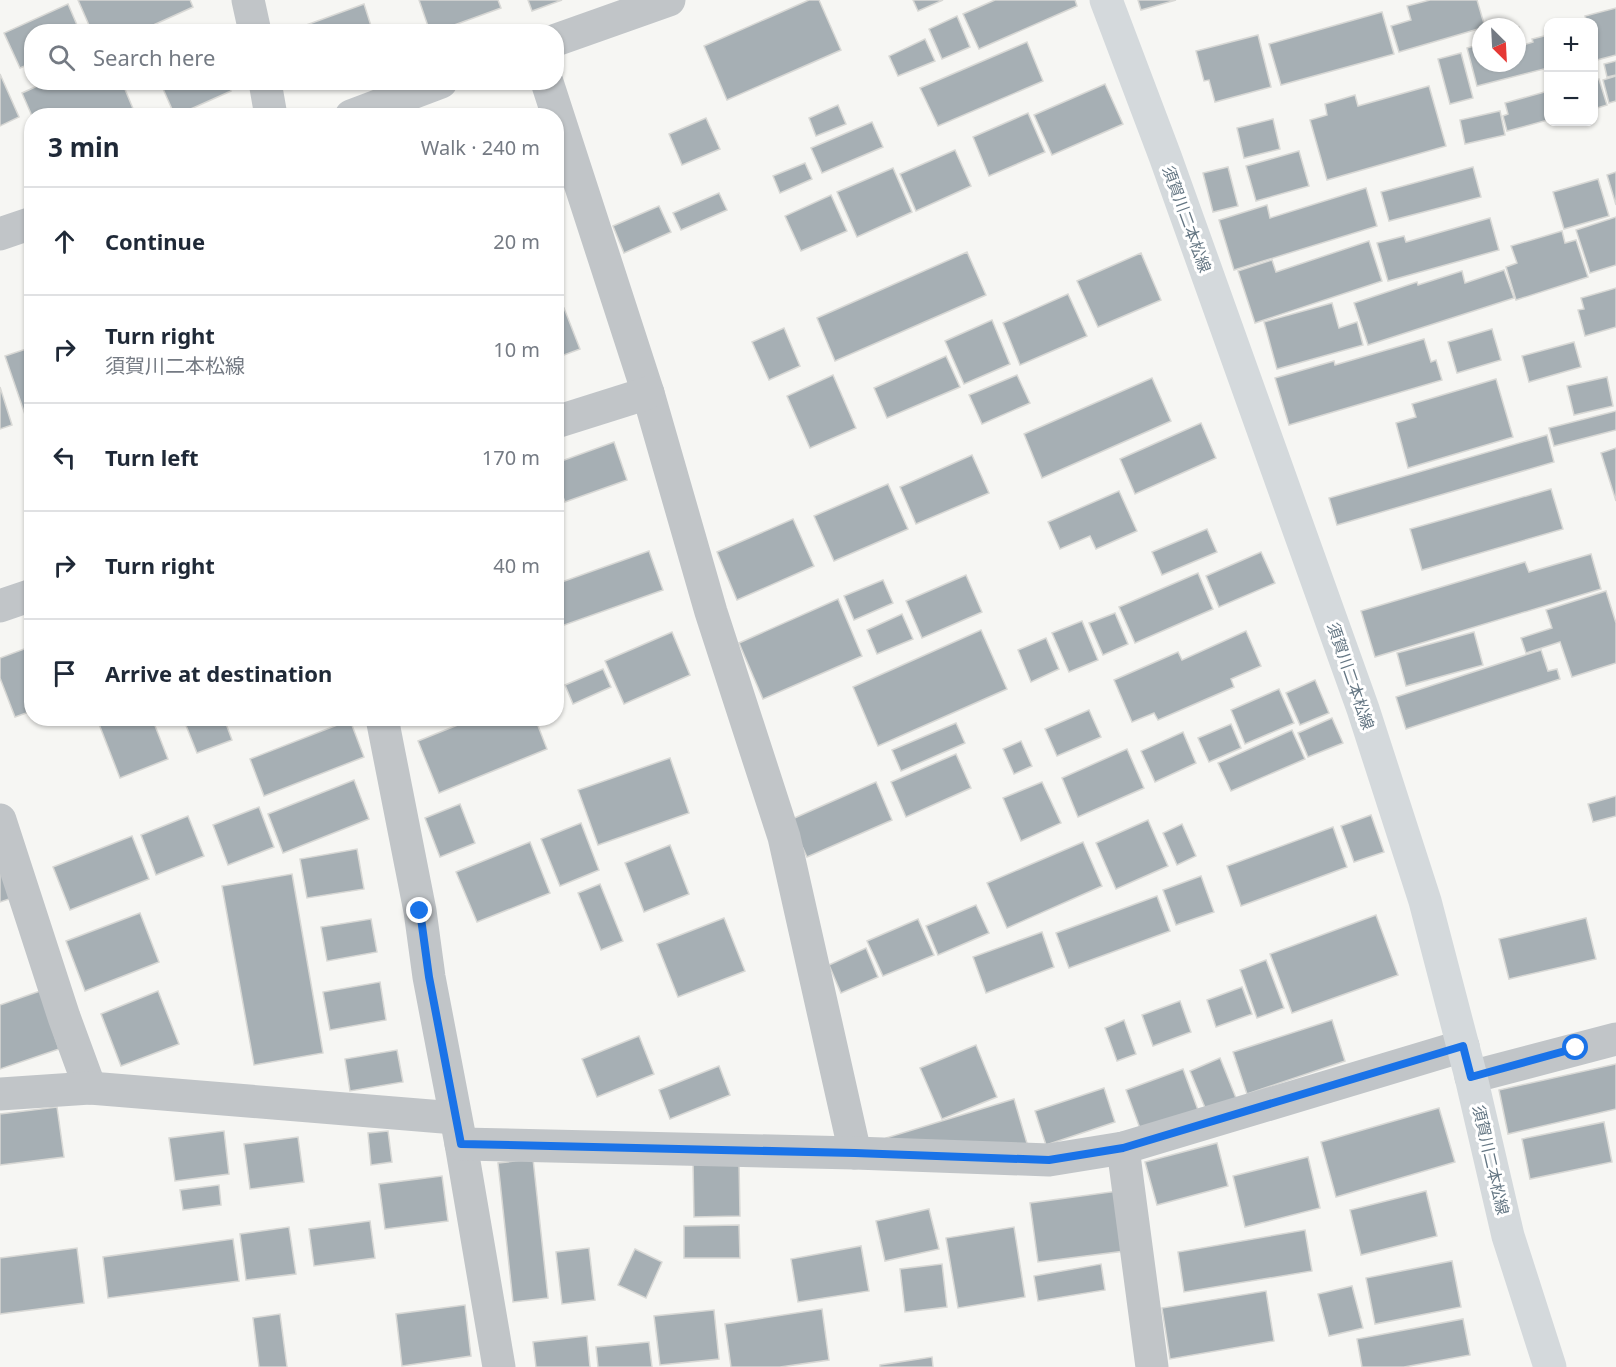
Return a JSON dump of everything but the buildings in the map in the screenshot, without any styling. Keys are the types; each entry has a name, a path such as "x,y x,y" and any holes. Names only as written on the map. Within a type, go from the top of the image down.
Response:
{"main road":[{"name":"須賀川二本松線","path":"1106,0 1165,156 1363,709 1425,901 1471,1077 1508,1236 1550,1367"}],"street":[{"path":"248,0 253,24"},
{"path":"564,37 669,0"},
{"path":"266,90 270,108"},
{"path":"372,108 420,90"},
{"path":"550,90 555,108"},
{"path":"564,134 648,393 711,612 784,837 855,1153"},
{"path":"0,234 24,226"},
{"path":"564,419 648,393"},
{"path":"0,606 24,598"},
{"path":"384,726 420,911 429,977 499,1367"},
{"path":"0,820 64,1017 90,1088"},
{"path":"1471,1077 1616,1039"},
{"path":"0,1094 90,1088 458,1131 855,1153 1049,1160 1123,1148 1463,1046"},
{"path":"1123,1148 1152,1367"}],"route":[{"path":"420,911 429,977 461,1144 1049,1160 1123,1148 1463,1046 1471,1077 1576,1048"}]}
